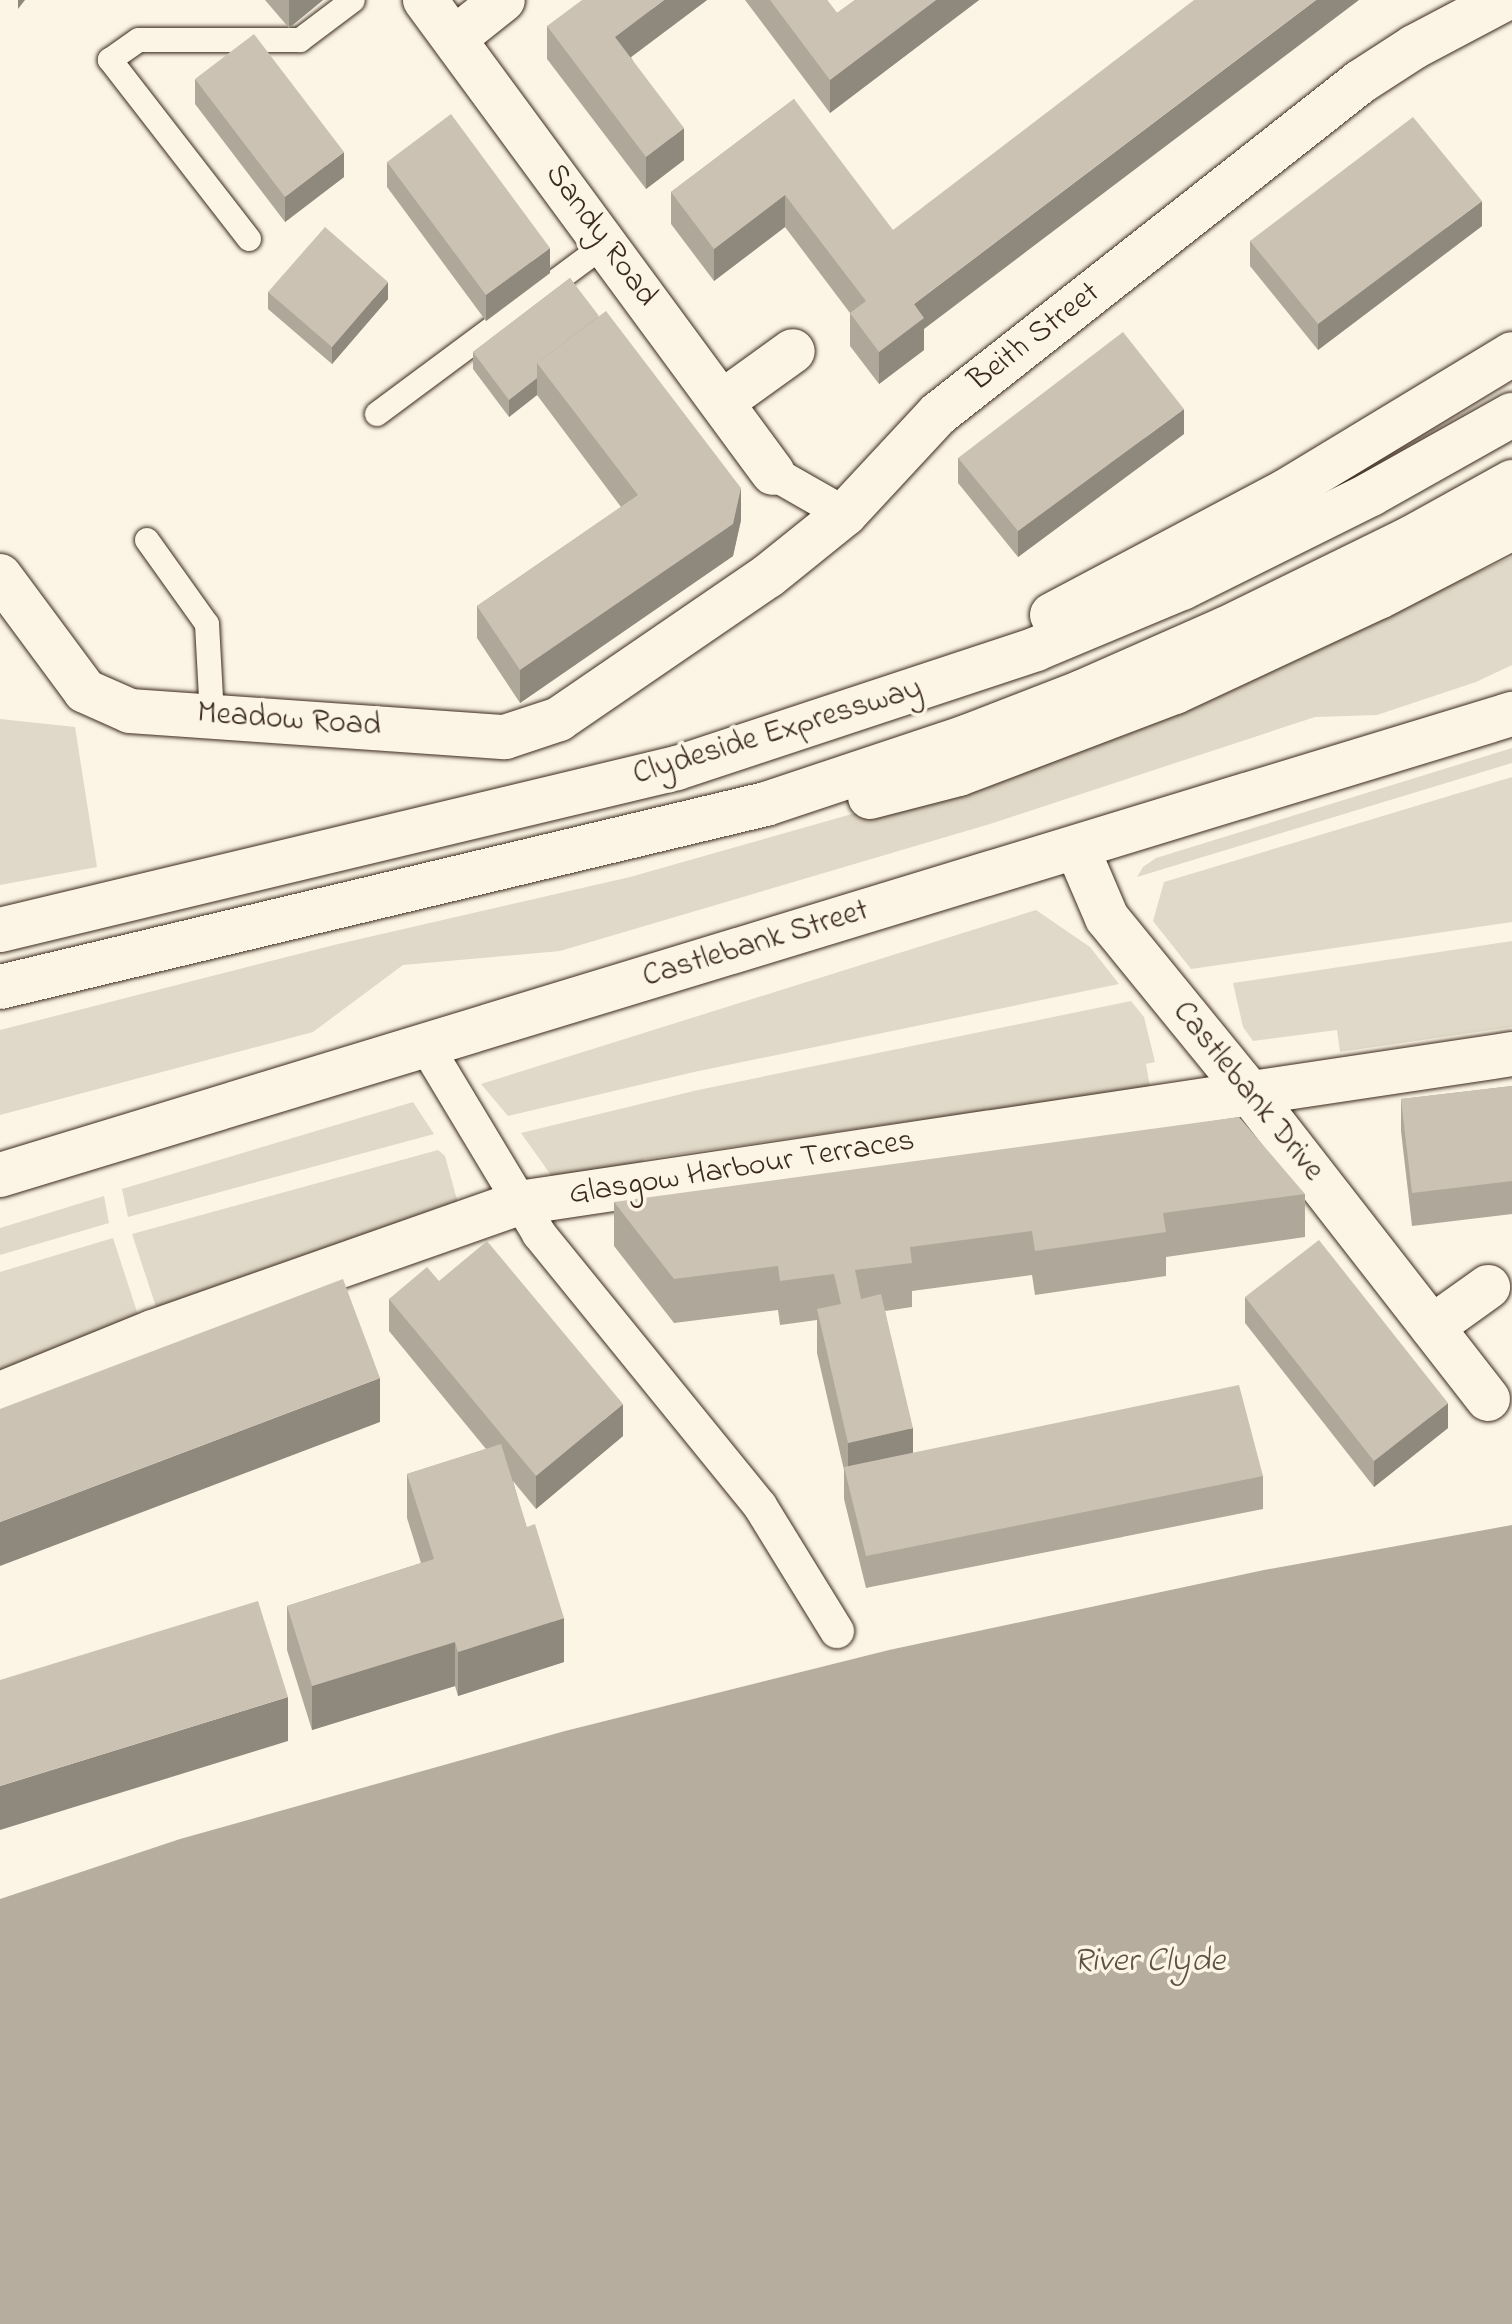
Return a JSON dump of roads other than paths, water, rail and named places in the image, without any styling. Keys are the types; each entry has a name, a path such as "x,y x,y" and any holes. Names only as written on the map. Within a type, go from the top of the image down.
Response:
{"street":[{"name":"Sandy Road","path":"425,0 773,473"},
{"path":"455,38 503,0"},
{"name":"Beith Street","path":"624,677 768,576 845,514 938,414 1364,79 1503,0"},
{"name":"Beith Street","path":"1464,21 1512,15"},
{"path":"722,402 793,351"},
{"path":"898,697 1286,491 1512,354"},
{"name":"Clydeside Expressway","path":"0,930 677,768 898,697 1036,649 1182,588 1371,494 1512,415"},
{"path":"773,473 845,514"},
{"name":"Clydeside Expressway","path":"0,987 766,804 966,737 1082,692 1225,629 1409,539 1512,482"},
{"path":"766,804 851,802 959,774 1065,736 1175,692 1365,603 1512,528"},
{"name":"Meadow Road","path":"0,576 85,691 130,711 505,737 559,719 624,677"},
{"name":"Castlebank Street","path":"0,1175 1512,714"},
{"name":"Castlebank Drive","path":"1077,848 1107,918 1249,1092 1488,1399"},
{"path":"425,1044 539,1234 760,1506 837,1631"},
{"name":"Glasgow Harbour Terraces","path":"0,1394 153,1332 519,1203 1512,1054"},
{"path":"1432,1327 1488,1287"}],"lane":[{"path":"249,239 110,60 139,40 300,40 353,0"},
{"path":"377,414 606,244"},
{"path":"147,540 207,624 212,715"}],"water":[{"name":"River Clyde","path":"1512,1525 1512,2324 0,2324 0,1899 180,1839 565,1731 889,1650 1264,1570"}]}
